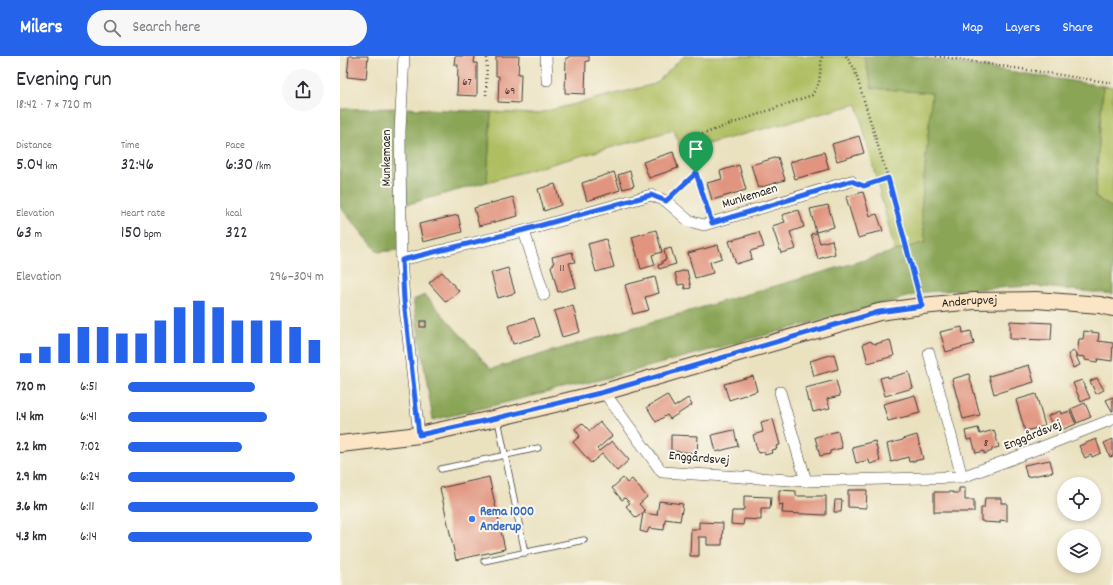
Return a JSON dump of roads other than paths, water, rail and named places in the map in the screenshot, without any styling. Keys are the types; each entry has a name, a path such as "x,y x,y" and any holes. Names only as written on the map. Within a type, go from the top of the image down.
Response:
{"street":[{"name":"Munkemaen","path":"404,56 400,131 402,260 404,300 419,435"},
{"path":"546,56 547,80"},
{"name":"Munkemaen","path":"402,260 524,230 651,195 666,201 689,221 704,225 851,181"},
{"path":"524,230 544,295"},
{"name":"Anderupvej","path":"340,444 419,435 604,392 879,312 974,300 1036,300 1100,305 1113,308"},
{"path":"929,353 962,477"},
{"name":"Enggårdsvej","path":"604,392 662,472 806,481 962,477 1014,458 1113,418"},
{"path":"780,392 806,481"}],"lane":[{"path":"497,418 526,552"},
{"path":"441,469 538,448"},
{"path":"484,561 584,540"}],"place":[{"name":"Rema 1000 Anderup","path":"472,519"}]}
